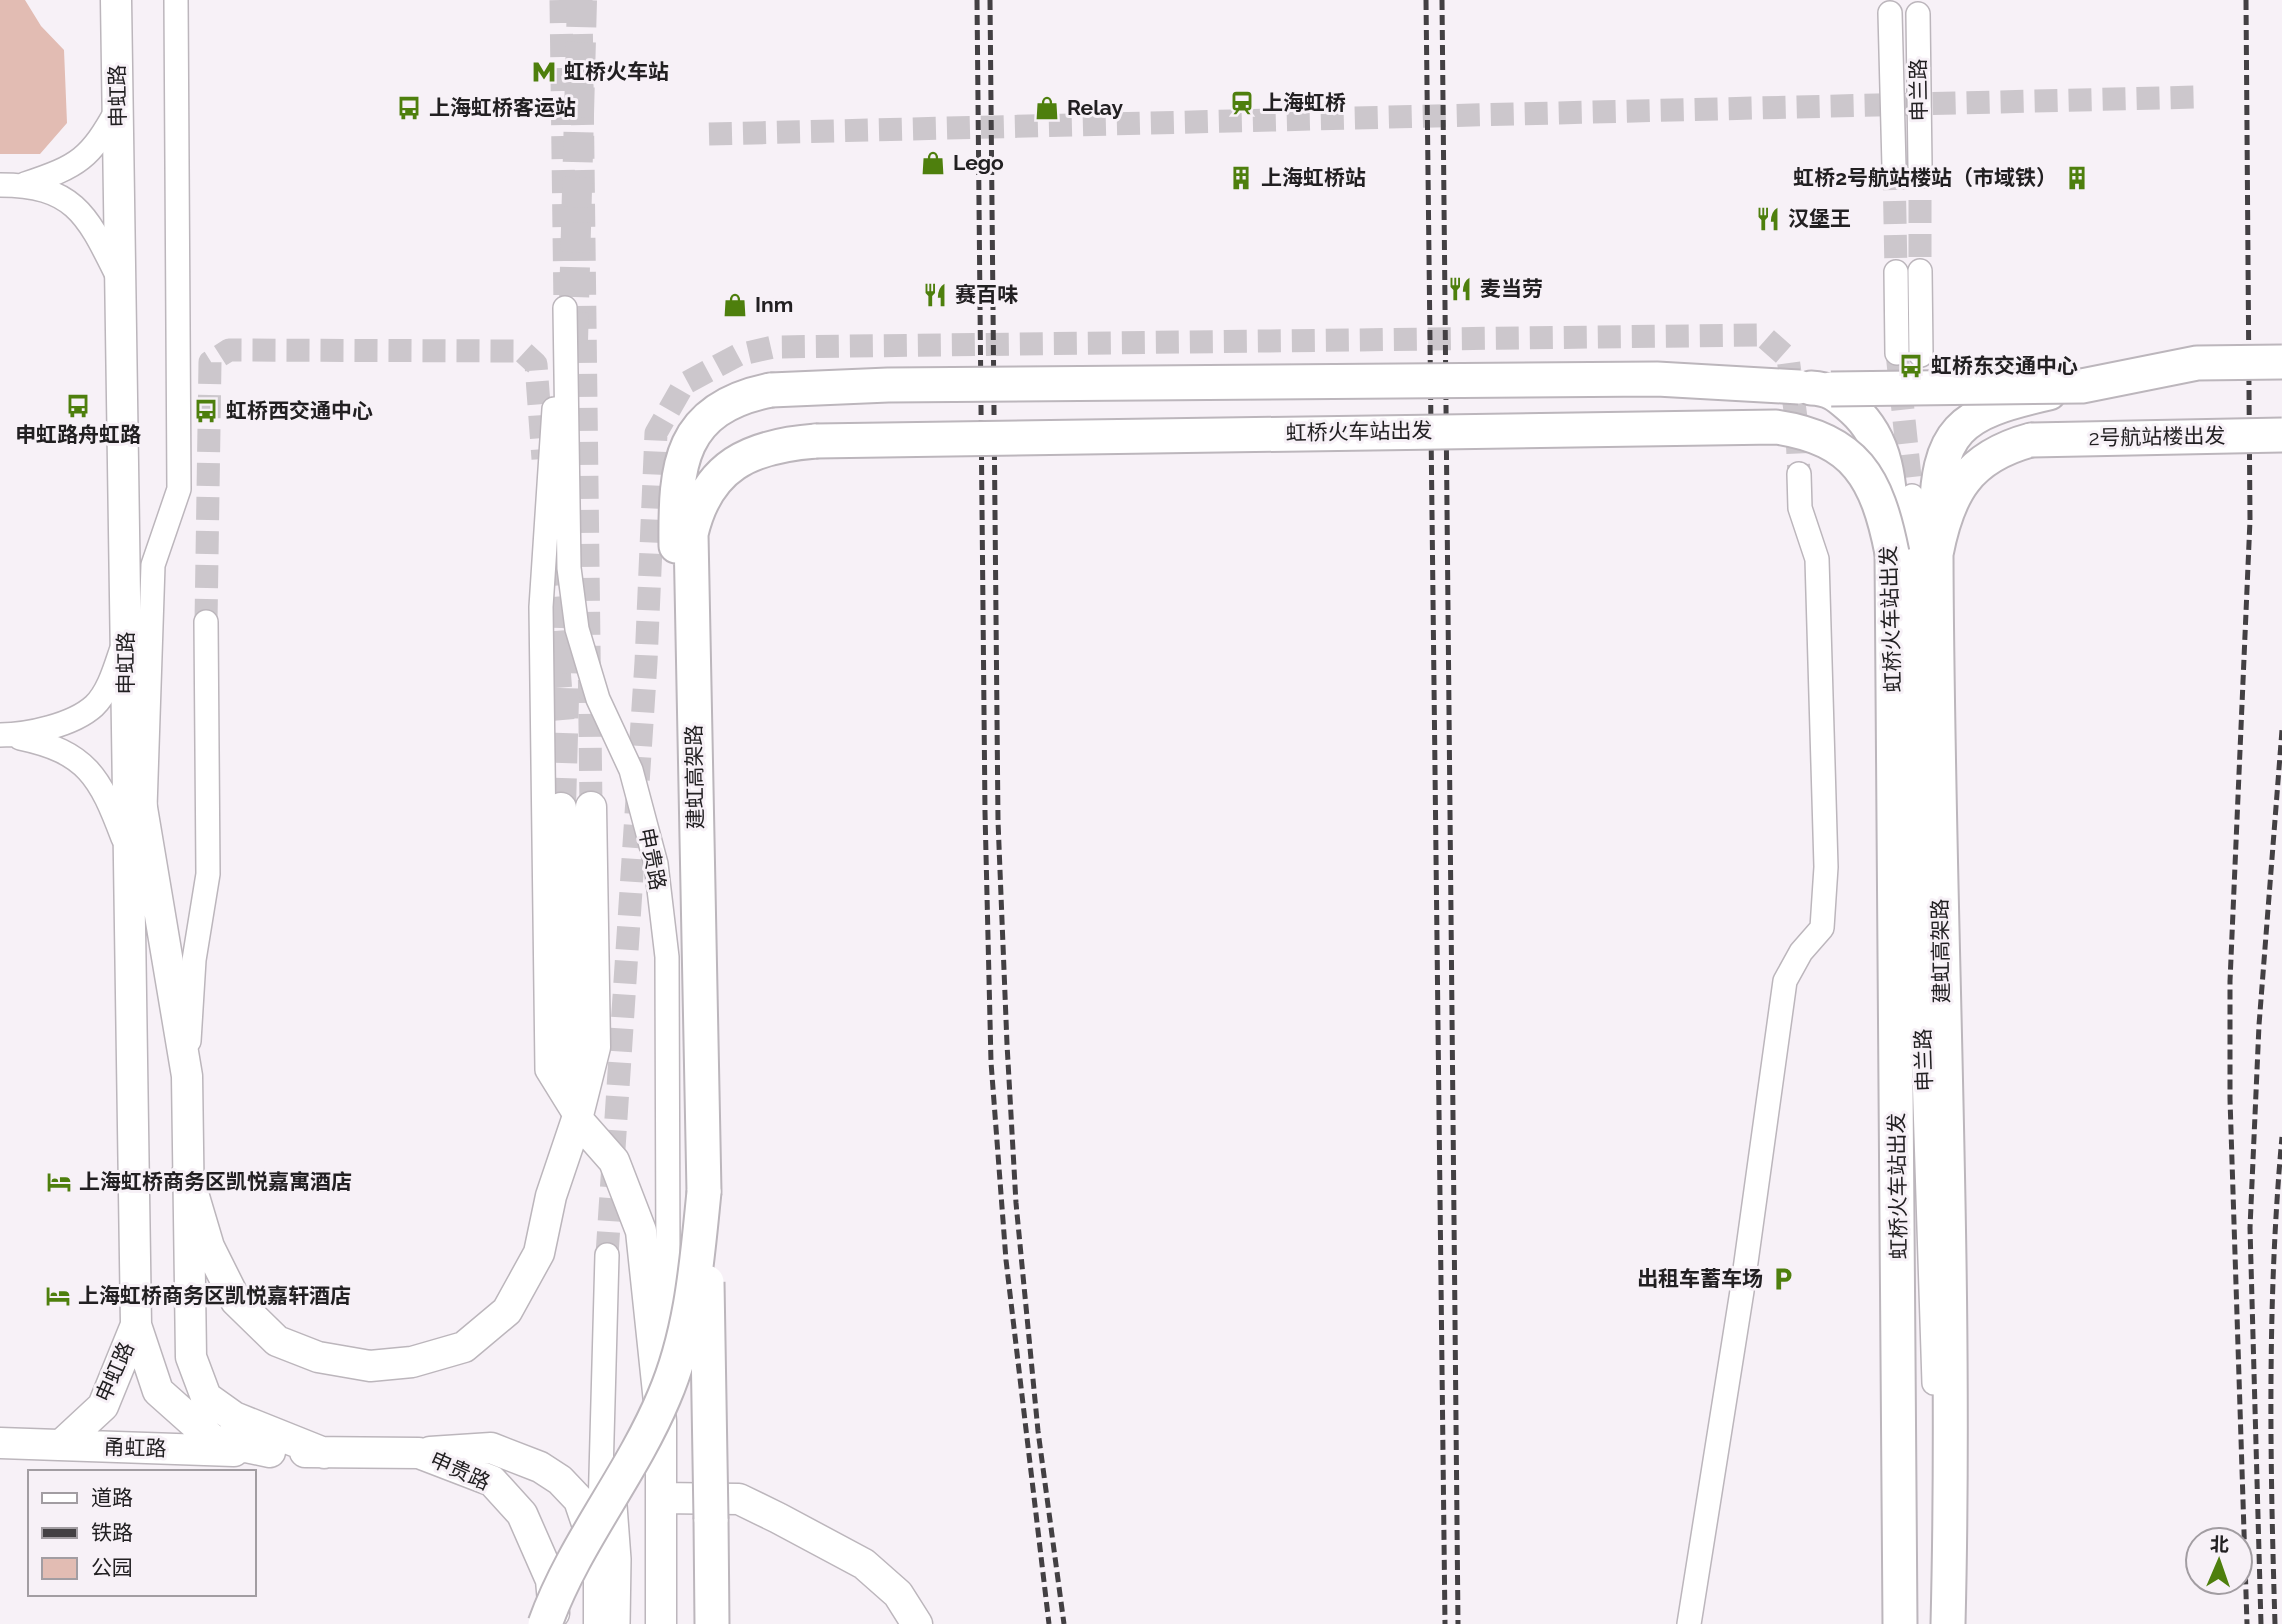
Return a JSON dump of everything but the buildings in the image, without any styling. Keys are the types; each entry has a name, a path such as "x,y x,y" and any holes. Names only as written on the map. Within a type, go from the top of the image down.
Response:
{"highway":[{"path":"1936,554 1940,465 1957,431 1976,417 2014,400 2197,363 2282,362"},
{"path":"691,606 677,563 677,478 685,448 697,428 718,408 735,400 771,390 888,385 1657,379 1831,389 2082,386"},
{"path":"1831,389 1864,419 1878,438 1886,459 1892,553"},
{"name":"虹桥火车站出发","path":"816,441 1776,427 1805,431 1829,441 1850,455 1877,494 1892,553 1900,1624"},
{"name":"2号航站楼出发","path":"2031,440 2282,435"},
{"name":"建虹高架路","path":"1951,1509 1950,1303 1938,811 1936,554 1942,522 1967,475 2006,447 2031,440"},
{"name":"建虹高架路","path":"704,1192 691,534 705,493 731,466 764,448 816,441"},
{"path":"545,1624 575,1558 623,1478 665,1395 678,1359 694,1290 704,1192"},
{"path":"704,1192 712,1624"},
{"path":"1945,1624 1951,1509"},
{"path":"1951,1509 1961,1624"}],"main road":[{"name":"申虹路","path":"116,0 126,636 125,844 136,1325 158,1391 213,1440 270,1452"},
{"path":"126,717 187,1076 191,1357 206,1397 234,1418 324,1452"},
{"path":"187,1173 209,1247 236,1301 277,1341 318,1357 370,1366 412,1362 464,1347 507,1311 540,1253 551,1196 577,1119 595,1047 591,807"},
{"path":"561,808 565,1041 577,1119"},
{"name":"申贵路","path":"577,1119 614,1161 641,1231 661,1422 661,1624"},
{"name":"申虹路","path":"61,1445 103,1406 136,1325"},
{"name":"甬虹路","path":"0,1443 270,1452"},
{"path":"419,1453 491,1448 540,1467 560,1480 579,1500 599,1559 599,1624"},
{"name":"申贵路","path":"270,1452 419,1453 492,1481 522,1514 551,1580 555,1624"},
{"path":"662,1498 739,1499 864,1564 898,1594 916,1624"}],"street":[{"path":"145,821 153,565 179,489 176,0"},
{"path":"1889,13 1894,167"},
{"name":"申兰路","path":"1917,14 1920,166"},
{"path":"10,185 70,169 98,145 118,108"},
{"path":"10,185 48,190 71,201 95,231 120,282"},
{"path":"1920,271 1922,355"},
{"path":"1896,272 1898,353"},
{"name":"申贵路","path":"577,1119 547,1070 541,607 548,465 565,308 569,568 577,629 598,699 635,783 656,864 667,957 668,1264 661,1422"},
{"path":"1689,1624 1742,1292 1785,981 1801,953 1822,928 1826,867 1817,559 1800,508 1799,474"},
{"name":"申兰路","path":"1912,496 1921,979 1945,1624"},
{"path":"187,1076 194,960 208,874 206,622"},
{"path":"3,735 53,728 94,706 113,677 126,636"},
{"path":"3,735 51,744 90,769 108,799 125,844"},
{"path":"599,1559 607,1255"},
{"path":"603,1367 619,1559 618,1624"}],"green space":[{"path":"0,0 25,0 41,26 64,50 67,123 40,154 0,154"}],"tunnel":[{"path":"561,0 565,308"},
{"path":"581,0 591,807"},
{"path":"573,342 582,0"},
{"path":"709,134 2198,97"},
{"path":"1920,166 1920,271"},
{"path":"1894,167 1896,272"},
{"path":"607,1255 646,662 656,433 684,384 738,355 773,347 1762,335 1788,358 1796,418 1799,474"},
{"path":"206,622 210,362 229,350 522,351 536,364 543,459"},
{"path":"1897,353 1912,496"},
{"path":"551,563 563,720"},
{"path":"561,808 567,588"}],"railway":[{"path":"977,0 985,812 991,1062 1006,1260 1049,1624"},
{"path":"990,0 998,821 1007,1044 1016,1203 1038,1431 1064,1624"},
{"path":"1426,0 1445,1624"},
{"path":"1442,0 1458,1624"},
{"path":"2246,0 2250,520 2230,981 2230,1099 2247,1624"},
{"path":"2261,1624 2250,1228 2259,1025 2282,730"},
{"path":"2275,1624 2271,1441 2272,1320 2282,1137"}],"place":[{"name":"虹桥火车站","path":"544,72"},
{"name":"上海虹桥","path":"1242,103"},
{"name":"上海虹桥客运站","path":"409,108"},
{"name":"Relay","path":"1047,108"},
{"name":"Lego","path":"933,163"},
{"name":"上海虹桥站","path":"1241,178"},
{"name":"虹桥2号航站楼站（市域铁）","path":"2077,178"},
{"name":"汉堡王","path":"1768,219"},
{"name":"麦当劳","path":"1460,289"},
{"name":"赛百味","path":"935,295"},
{"name":"Inm","path":"735,305"},
{"name":"虹桥东交通中心","path":"1911,366"},
{"name":"申虹路舟虹路","path":"78,406"},
{"name":"虹桥西交通中心","path":"206,411"},
{"name":"上海虹桥商务区凯悦嘉寓酒店","path":"59,1182"},
{"name":"出租车蓄车场","path":"1783,1279"},
{"name":"上海虹桥商务区凯悦嘉轩酒店","path":"58,1296"}]}
